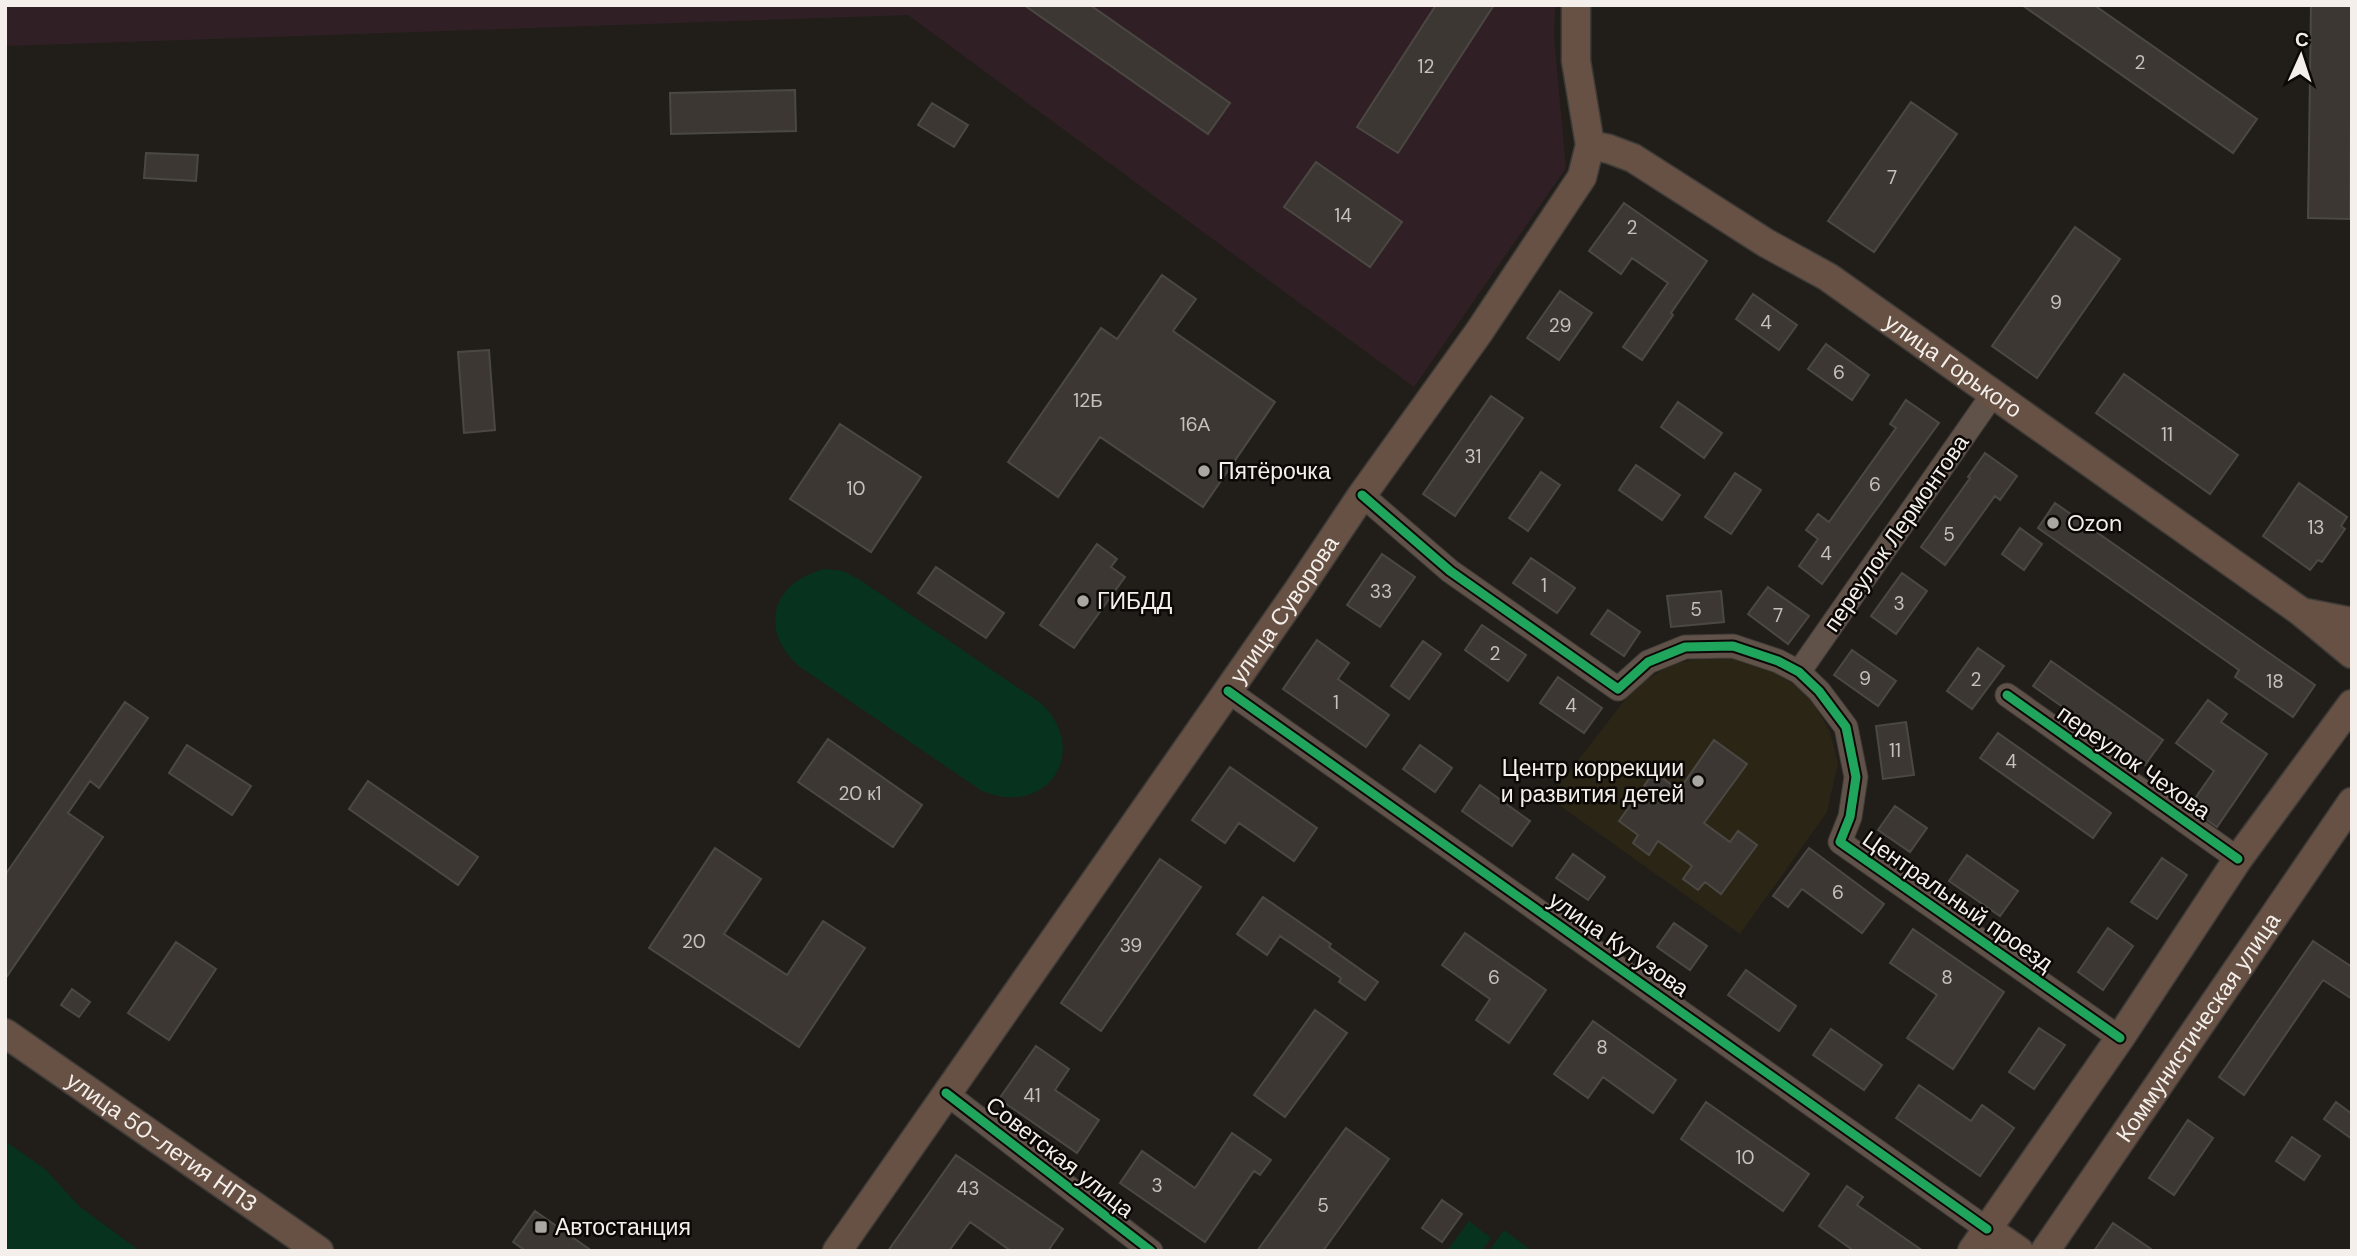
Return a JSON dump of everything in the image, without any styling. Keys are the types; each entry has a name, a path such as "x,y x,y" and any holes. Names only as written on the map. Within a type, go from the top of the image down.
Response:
{"main road":[{"name":"улица Суворова","path":"837,1251 1569,199 1582,177 1590,145 1576,61 1576,5"},
{"name":"улица Горького","path":"1590,145 1633,158 1766,243 1828,277 2300,611 2352,654"},
{"path":"2300,611 2352,622"},
{"path":"1979,1240 2120,1038 2238,859 2352,704"},
{"name":"Коммунистическая улица","path":"2045,1251 2352,802"},
{"name":"улица 50-летия НПЗ","path":"5,1033 319,1251"},
{"name":"улица Кутузова","path":"1979,1240 2019,1251"}],"street":[{"name":"переулок Лермонтова","path":"1799,672 1993,394"},
{"name":"Центральный проезд","path":"1362,495 1450,571 1618,689 1648,662 1685,647 1733,646 1778,661 1799,672 1819,691 1846,727 1856,777 1850,817 1840,842 2120,1038"},
{"name":"улица Кутузова","path":"1228,691 1979,1240"},
{"name":"переулок Чехова","path":"2007,695 2238,859"},
{"name":"Советская улица","path":"946,1093 1151,1251"}],"shaded area":[{"path":"5,5 1555,5 1554,39 1566,168 1414,387 908,15 5,46"},
{"name":"Центр коррекции и развития детей","path":"1722,655 1770,668 1809,695 1830,732 1838,763 1827,812 1740,934 1549,798 1634,688 1671,664"}],"green space":[{"path":"825,569 843,571 860,580 1042,704 1056,723 1062,742 1061,760 1054,776 1042,788 1025,796 1005,797 982,791 800,667 787,653 779,638 775,624 777,609 782,596 792,585 807,575"},
{"path":"5,1141 45,1169 80,1207 140,1251 5,1251"},
{"path":"1469,1221 1491,1238 1482,1251 1447,1251"},
{"path":"1504,1230 1531,1250 1489,1251"}],"building":[{"path":"1024,5 1090,5 1230,103 1208,134"},
{"path":"1436,5 1494,5 1398,153 1357,127"},
{"path":"2022,5 2094,5 2257,119 2233,153"},
{"path":"2311,5 2352,5 2350,219 2308,218"},
{"path":"795,90 796,131 671,134 670,93"},
{"path":"1911,102 1957,134 1874,252 1828,221"},
{"path":"932,103 968,125 954,147 918,125"},
{"path":"146,153 198,155 196,181 144,178"},
{"path":"1316,162 1402,222 1370,267 1284,207"},
{"path":"1624,203 1707,261 1642,360 1623,347 1668,283 1632,258 1621,274 1589,251"},
{"path":"2075,227 2120,259 2037,378 1992,346"},
{"path":"1162,275 1196,299 1173,331 1275,402 1203,507 1100,437 1058,497 1008,462 1101,328 1117,339"},
{"path":"1560,291 1592,313 1559,360 1527,338"},
{"path":"1753,294 1797,325 1779,350 1736,319"},
{"path":"1826,344 1869,375 1852,400 1808,369"},
{"path":"489,350 495,430 464,433 458,352"},
{"path":"2124,374 2238,455 2210,494 2096,413"},
{"path":"1491,396 1523,418 1455,516 1423,494"},
{"path":"1906,400 1939,423 1822,584 1799,566 1818,539 1806,530 1818,514 1829,522 1896,428 1890,424"},
{"path":"1678,402 1722,433 1704,458 1661,427"},
{"path":"840,424 921,477 871,552 790,499"},
{"path":"1985,453 2017,476 2000,500 1995,496 1945,565 1921,547"},
{"path":"1636,465 1680,495 1662,520 1619,490"},
{"path":"1541,472 1560,485 1528,531 1509,518"},
{"path":"1735,473 1761,490 1731,534 1705,517"},
{"path":"2299,483 2347,517 2341,526 2345,529 2322,562 2318,560 2310,570 2263,536"},
{"path":"2055,503 2315,685 2293,717 2235,677 2239,670 2038,528"},
{"path":"2020,528 2042,544 2024,570 2002,554"},
{"name":"ГИБДД","path":"1097,544 1117,559 1111,567 1125,577 1074,648 1040,625"},
{"path":"1382,554 1415,577 1380,627 1347,605"},
{"path":"1531,558 1575,588 1557,613 1513,583"},
{"path":"936,567 1004,613 986,638 918,593"},
{"path":"1902,573 1927,591 1896,634 1871,616"},
{"path":"1768,587 1809,616 1788,644 1748,614"},
{"path":"1721,591 1724,622 1671,627 1667,596"},
{"path":"1608,610 1640,632 1624,656 1591,634"},
{"path":"1482,625 1526,655 1508,681 1465,650"},
{"path":"1317,640 1349,663 1338,679 1389,715 1366,747 1283,689"},
{"path":"1423,641 1441,654 1409,699 1391,686"},
{"path":"1978,648 2004,666 1972,709 1947,691"},
{"path":"1852,650 1896,681 1878,706 1834,675"},
{"path":"2051,661 2163,740 2145,765 2033,686"},
{"path":"1558,677 1602,708 1584,733 1540,703"},
{"path":"2208,700 2227,714 2221,722 2267,754 2217,827 2189,807 2214,771 2176,743"},
{"path":"125,702 148,718 99,788 90,781 68,813 103,837 5,979 5,875"},
{"path":"1906,722 1914,775 1883,779 1876,726"},
{"path":"1998,733 2111,813 2093,838 1980,758"},
{"path":"828,739 922,805 893,847 798,782"},
{"path":"1714,740 1747,764 1704,823 1730,842 1738,831 1757,845 1721,894 1705,882 1698,890 1683,879 1692,866 1658,841 1649,855 1633,843 1638,835 1619,821 1654,772 1679,790"},
{"path":"187,745 251,786 232,815 169,773"},
{"path":"1420,745 1452,768 1435,792 1403,769"},
{"path":"1230,767 1317,828 1294,861 1239,823 1225,843 1192,820"},
{"path":"368,781 478,857 458,885 349,809"},
{"path":"1480,785 1530,821 1512,846 1462,811"},
{"path":"1895,806 1927,828 1910,852 1878,830"},
{"path":"715,848 761,879 724,934 787,975 823,921 865,948 799,1047 649,948"},
{"path":"1809,848 1884,904 1862,933 1802,889 1788,907 1773,896"},
{"path":"1573,854 1605,877 1588,900 1556,878"},
{"path":"1967,855 2018,891 2000,916 1949,881"},
{"path":"2162,858 2187,875 2157,919 2131,902"},
{"path":"1160,859 1201,887 1101,1031 1061,1003"},
{"path":"1263,897 1331,944 1329,947 1378,982 1365,1000 1339,982 1341,978 1280,936 1267,955 1237,934"},
{"path":"1674,923 1707,946 1690,970 1657,947"},
{"path":"2108,928 2133,946 2103,990 2078,972"},
{"path":"1913,929 2004,992 1953,1069 1907,1038 1937,995 1890,963"},
{"path":"1465,933 1546,990 1509,1043 1476,1020 1490,999 1442,965"},
{"path":"2313,941 2352,967 2352,999 2323,980 2244,1095 2219,1077"},
{"path":"176,942 216,969 169,1040 128,1013"},
{"path":"1746,970 1796,1006 1779,1031 1728,995"},
{"path":"72,989 90,1002 79,1017 61,1005"},
{"path":"1315,1010 1347,1033 1285,1117 1254,1095"},
{"path":"1593,1021 1676,1080 1653,1113 1603,1077 1588,1098 1554,1074"},
{"path":"2039,1028 2065,1045 2034,1089 2009,1072"},
{"path":"1831,1029 1882,1065 1864,1090 1813,1055"},
{"path":"1036,1046 1069,1069 1055,1090 1099,1120 1077,1153 999,1099"},
{"path":"1919,1085 1971,1121 1982,1105 2014,1128 1980,1176 1896,1118"},
{"path":"1706,1102 1809,1174 1783,1211 1681,1139"},
{"path":"2336,1102 2352,1114 2352,1139 2324,1119"},
{"path":"2188,1120 2213,1138 2174,1195 2149,1178"},
{"path":"1346,1128 1389,1159 1323,1251 1257,1251"},
{"path":"1232,1133 1271,1160 1260,1175 1254,1171 1205,1242 1120,1183 1142,1151 1195,1188"},
{"path":"2292,1137 2320,1156 2304,1180 2276,1161"},
{"path":"956,1155 1063,1229 1048,1251 1011,1251 970,1222 949,1251 888,1251"},
{"path":"1847,1186 1863,1197 1857,1205 1923,1251 1854,1251 1819,1226"},
{"path":"1442,1200 1462,1214 1442,1242 1422,1228"},
{"name":"Автостанция","path":"535,1211 592,1251 526,1251 513,1242"},
{"path":"2113,1223 2154,1251 2094,1251"}],"cycle path":[{"path":"1362,495 1450,571 1618,689 1648,662 1685,647 1733,646 1778,661 1799,672 1819,691 1846,727 1856,777 1850,817 1840,842 2120,1038"},
{"path":"1228,691 1987,1229"},
{"path":"2007,695 2238,859"},
{"path":"946,1093 1151,1251"}],"place":[{"name":"Пятёрочка","path":"1204,471"},
{"name":"Ozon","path":"2053,523"},
{"name":"ГИБДД","path":"1083,601"},
{"name":"Центр коррекции и развития детей","path":"1698,781"},
{"name":"Автостанция","path":"541,1227"}]}
